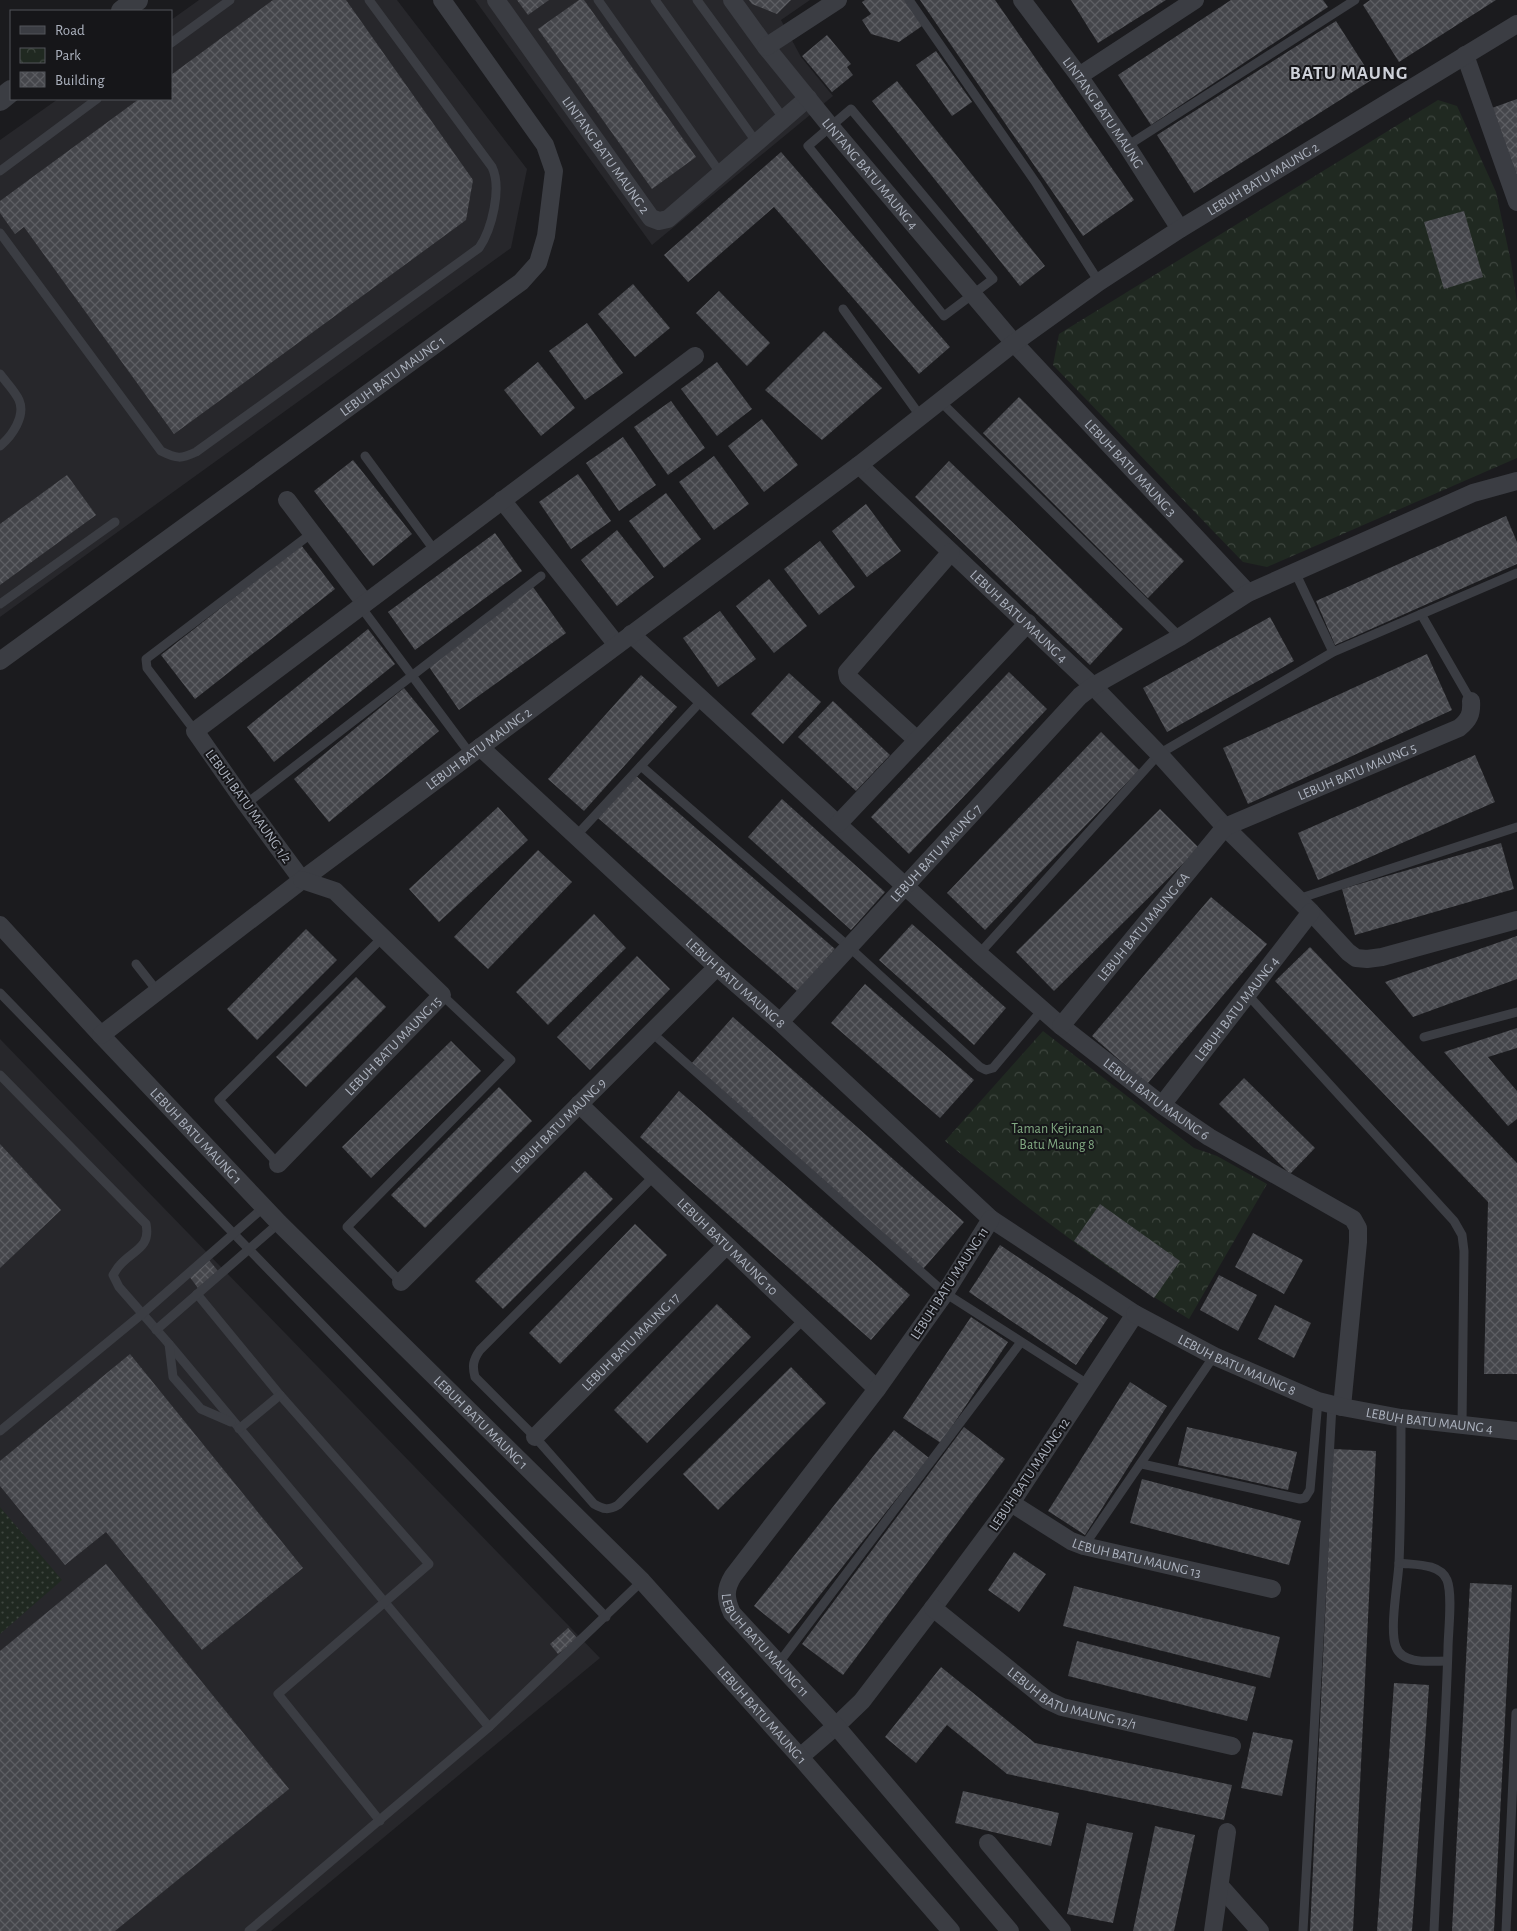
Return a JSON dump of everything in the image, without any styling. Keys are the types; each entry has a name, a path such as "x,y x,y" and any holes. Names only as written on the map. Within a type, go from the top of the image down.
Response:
{"street":[{"path":"123,10 137,0"},
{"name":"LEBUH BATU MAUNG 1","path":"0,661 521,282 538,263 546,236 554,171 545,146 442,0"},
{"name":"LINTANG BATU MAUNG 2","path":"496,0 651,218 659,221 668,219 808,98"},
{"name":"LINTANG BATU MAUNG 4","path":"732,0 766,47 831,127 1014,343"},
{"path":"766,47 838,0"},
{"path":"1078,76 1195,0"},
{"name":"LINTANG BATU MAUNG","path":"1027,2 1128,146 1180,229"},
{"name":"LEBUH BATU MAUNG 2","path":"1014,343 1099,282 1180,229 1517,24"},
{"path":"1465,54 1517,202"},
{"path":"859,465 1014,343"},
{"name":"LEBUH BATU MAUNG 3","path":"1014,343 1248,593"},
{"path":"195,731 695,356"},
{"name":"LEBUH BATU MAUNG 2","path":"101,1035 302,880 859,465"},
{"name":"LEBUH BATU MAUNG 4","path":"859,465 1093,686 1159,754 1225,827 1356,958 1367,959 1517,920"},
{"path":"1093,686 1180,637 1248,593 1473,493 1517,481"},
{"path":"287,500 363,605"},
{"name":"LEBUH BATU MAUNG 6","path":"502,500 624,639 703,699 979,954 1060,1026 1162,1104 1209,1137 1353,1219 1358,1228 1358,1242 1330,1404"},
{"path":"917,740 848,677 847,672 951,552"},
{"path":"838,824 1028,623"},
{"name":"LEBUH BATU MAUNG 7","path":"780,1022 1080,696 1093,686"},
{"name":"LEBUH BATU MAUNG 5","path":"1225,827 1459,728 1467,721 1472,711 1470,701"},
{"name":"LEBUH BATU MAUNG 1/2","path":"195,731 302,880"},
{"name":"LEBUH BATU MAUNG 8","path":"476,751 576,836 991,1218"},
{"name":"LEBUH BATU MAUNG 6A","path":"1060,1026 1225,827"},
{"name":"LEBUH BATU MAUNG 15","path":"278,1164 442,995 335,891 302,880"},
{"name":"LEBUH BATU MAUNG 4","path":"1162,1104 1311,912"},
{"name":"LEBUH BATU MAUNG 1","path":"0,925 279,1223 642,1582 800,1757 951,1931"},
{"name":"LEBUH BATU MAUNG 9","path":"401,1282 717,967"},
{"name":"LEBUH BATU MAUNG 10","path":"579,1104 877,1389"},
{"path":"991,1218 1135,1314"},
{"name":"LEBUH BATU MAUNG 11","path":"991,1218 945,1293 877,1389 739,1568 728,1585 726,1594 727,1604 732,1613 836,1726 1010,1931"},
{"name":"LEBUH BATU MAUNG 17","path":"534,1437 726,1246"},
{"name":"LEBUH BATU MAUNG 8","path":"1135,1314 1214,1356 1330,1404"},
{"name":"LEBUH BATU MAUNG 12","path":"800,1757 836,1726 862,1700 933,1608 1010,1503 1135,1314"},
{"name":"LEBUH BATU MAUNG 4","path":"1330,1404 1402,1418 1517,1431"},
{"name":"LEBUH BATU MAUNG 13","path":"1010,1503 1084,1546 1272,1589"},
{"name":"LEBUH BATU MAUNG 12/1","path":"933,1608 1047,1700 1062,1707 1232,1746"},
{"path":"1213,1931 1227,1832"},
{"path":"988,1843 1062,1931"},
{"path":"1220,1886 1260,1931"}],"lane":[{"path":"172,42 230,0"},
{"path":"0,233 161,451 174,457 185,457 196,452 479,248 485,239 497,184 492,167 368,0"},
{"path":"598,0 721,174"},
{"path":"655,0 758,143"},
{"path":"697,0 784,119"},
{"path":"909,0 1036,183 1099,282"},
{"path":"1128,146 1342,3 1355,0"},
{"path":"0,171 96,100"},
{"path":"851,109 993,279 972,295 944,316 808,146 851,109"},
{"path":"843,310 921,417"},
{"path":"0,374 19,402 19,418 13,433 0,446"},
{"path":"940,401 1180,637"},
{"path":"365,456 435,551"},
{"path":"0,604 115,522"},
{"path":"195,731 146,668 146,659 312,533"},
{"path":"1295,572 1334,652"},
{"path":"979,954 1159,754 1334,652 1517,573"},
{"path":"246,804 541,576"},
{"path":"363,605 412,675 476,751"},
{"path":"1422,614 1470,701"},
{"path":"576,836 703,699"},
{"path":"641,766 849,947 980,1067 986,1070 993,1068 1042,1010"},
{"path":"1298,898 1517,827"},
{"path":"278,1164 219,1100 383,937"},
{"path":"136,964 158,992"},
{"path":"0,994 606,1617"},
{"path":"401,1282 347,1227 511,1060 442,995"},
{"path":"1248,995 1454,1221 1462,1235 1464,1251 1462,1426"},
{"path":"1424,1037 1517,1012"},
{"path":"651,1032 945,1293 1089,1385"},
{"path":"0,1074 146,1224 148,1234 142,1246 120,1264 113,1275 119,1287 169,1344 489,1727"},
{"path":"655,1175 487,1343 474,1358 472,1368 475,1377 534,1437 594,1504 603,1509 610,1509 618,1505 804,1319"},
{"path":"0,1431 142,1314 264,1207"},
{"path":"156,1330 279,1223"},
{"path":"197,1294 280,1395 429,1564 278,1694 380,1821"},
{"path":"778,1664 1021,1342"},
{"path":"169,1344 172,1377 200,1409 236,1426"},
{"path":"1084,1546 1142,1464 1214,1356"},
{"path":"236,1426 280,1395"},
{"path":"1142,1464 1300,1500 1305,1498 1310,1490 1330,1404"},
{"path":"1303,1931 1330,1404"},
{"path":"1402,1418 1399,1564 1393,1635 1396,1648 1404,1657 1417,1661 1447,1662"},
{"path":"1399,1564 1427,1566 1438,1570 1446,1579 1449,1591 1434,1931"},
{"path":"249,1931 489,1727 642,1582"},
{"path":"1506,1931 1516,1713"}],"shaded area":[{"path":"199,0 397,0 527,169 511,248 0,617 0,140 57,100 172,100 172,19"},
{"path":"475,0 810,0 781,20 801,57 833,96 652,245"},
{"path":"0,1039 600,1658 271,1931 0,1931"}],"green space":[{"path":"1438,100 1457,106 1496,192 1511,262 1517,303 1517,458 1267,567 1243,562 1053,365 1059,334"},
{"name":"Taman Kejiranan Batu Maung 8","path":"1043,1031 1194,1148 1217,1156 1267,1184 1189,1319 1095,1257 945,1141"},
{"path":"0,1507 62,1580 0,1634"}],"building":[{"path":"273,0 346,0 473,180 466,220 174,434 24,227 15,234 0,213 0,201 138,100 172,100 172,74"},
{"path":"517,0 549,0 528,15"},
{"path":"579,0 584,0 696,157 652,189 538,29"},
{"path":"749,0 791,0 777,14 752,4"},
{"path":"865,0 905,0 922,26 899,42 871,34 862,20 871,14 862,2"},
{"path":"920,0 995,0 1134,200 1083,236"},
{"path":"1071,0 1166,0 1098,43"},
{"path":"1231,0 1323,0 1328,7 1151,125 1118,75"},
{"path":"1370,0 1496,0 1399,62 1363,5"},
{"path":"1336,21 1373,79 1194,193 1157,135"},
{"path":"827,35 851,64 847,67 853,75 832,92 802,56"},
{"path":"936,51 972,102 952,116 916,65"},
{"path":"897,81 1045,266 1020,286 872,101"},
{"path":"1517,99 1517,176 1492,108"},
{"path":"781,152 950,347 919,374 774,207 688,282 664,255"},
{"path":"1464,211 1483,277 1444,289 1424,222"},
{"path":"633,284 670,328 635,357 598,314"},
{"path":"719,291 770,343 747,366 696,313"},
{"path":"587,323 623,373 585,400 549,351"},
{"path":"824,331 882,388 822,440 765,390"},
{"path":"538,362 575,408 541,436 504,390"},
{"path":"717,362 752,409 717,436 681,389"},
{"path":"1019,397 1184,561 1148,598 983,433"},
{"path":"671,401 705,448 668,475 634,427"},
{"path":"762,419 798,465 764,492 728,446"},
{"path":"623,437 656,485 619,511 586,463"},
{"path":"714,456 749,504 714,530 679,482"},
{"path":"353,460 412,534 373,566 314,491"},
{"path":"949,461 1123,629 1090,665 915,497"},
{"path":"578,474 611,521 571,549 539,502"},
{"path":"67,475 96,515 0,585 0,524"},
{"path":"666,493 701,539 664,568 629,521"},
{"path":"866,504 901,551 867,577 832,531"},
{"path":"1506,516 1517,542 1517,564 1335,645 1316,601"},
{"path":"617,530 654,577 617,606 581,560"},
{"path":"495,533 522,571 415,650 388,612"},
{"path":"820,541 855,587 819,615 784,569"},
{"path":"301,545 335,589 195,699 161,655"},
{"path":"769,579 807,626 774,653 736,606"},
{"path":"533,587 566,633 459,710 427,664"},
{"path":"720,611 756,659 718,687 683,638"},
{"path":"1270,617 1294,661 1167,732 1143,688"},
{"path":"368,629 395,664 274,762 247,727"},
{"path":"1427,654 1452,710 1248,804 1223,748"},
{"path":"1009,672 1047,709 909,854 871,817"},
{"path":"789,673 821,702 783,744 751,714"},
{"path":"641,675 677,707 584,811 548,779"},
{"path":"404,688 439,731 329,822 294,779"},
{"path":"833,701 890,755 856,791 798,737"},
{"path":"1101,732 1139,770 985,930 947,893"},
{"path":"1475,755 1495,802 1318,880 1298,833"},
{"path":"635,775 835,949 798,992 598,818"},
{"path":"782,799 885,892 851,930 748,837"},
{"path":"498,807 528,840 439,922 409,889"},
{"path":"1160,809 1199,848 1054,991 1016,952"},
{"path":"1501,843 1514,889 1355,935 1342,889"},
{"path":"538,850 572,882 488,969 454,937"},
{"path":"1211,897 1267,944 1147,1084 1092,1036"},
{"path":"594,914 626,948 548,1025 516,992"},
{"path":"912,924 1006,1008 974,1045 879,960"},
{"path":"306,929 337,960 257,1040 227,1009"},
{"path":"1517,936 1517,979 1413,1017 1385,982"},
{"path":"1310,947 1517,1163 1517,1374 1484,1374 1488,1202 1275,981"},
{"path":"637,956 670,989 590,1070 557,1037"},
{"path":"356,977 386,1007 306,1087 276,1057"},
{"path":"865,984 974,1080 940,1118 831,1023"},
{"path":"733,1017 964,1222 923,1269 691,1064"},
{"path":"1517,1028 1517,1048 1488,1057 1517,1091 1517,1119 1508,1126 1444,1052"},
{"path":"451,1041 481,1071 371,1178 342,1147"},
{"path":"1244,1078 1315,1148 1290,1174 1219,1104"},
{"path":"499,1087 532,1121 425,1228 391,1195"},
{"path":"679,1091 910,1295 871,1340 640,1137"},
{"path":"0,1144 61,1210 0,1268"},
{"path":"585,1171 613,1199 503,1309 475,1281"},
{"path":"1100,1204 1180,1261 1154,1298 1074,1241"},
{"path":"635,1224 667,1255 560,1364 529,1333"},
{"path":"1253,1233 1303,1260 1284,1294 1235,1267"},
{"path":"1000,1245 1108,1318 1076,1365 969,1292"},
{"path":"209,1260 218,1271 198,1288 189,1276"},
{"path":"1219,1275 1257,1295 1238,1331 1200,1310"},
{"path":"717,1304 751,1337 647,1443 614,1410"},
{"path":"1275,1305 1311,1323 1294,1358 1258,1339"},
{"path":"971,1317 1008,1342 941,1443 903,1418"},
{"path":"130,1354 303,1568 202,1650 106,1532 65,1565 0,1486 0,1461"},
{"path":"791,1367 826,1403 718,1510 683,1474"},
{"path":"1130,1382 1167,1406 1085,1535 1048,1511"},
{"path":"964,1427 1005,1459 843,1675 802,1644"},
{"path":"1187,1427 1297,1452 1288,1490 1178,1465"},
{"path":"894,1430 929,1458 789,1634 754,1606"},
{"path":"1333,1449 1376,1451 1353,1931 1310,1931"},
{"path":"1142,1479 1301,1521 1289,1565 1130,1523"},
{"path":"1014,1552 1046,1574 1019,1612 988,1590"},
{"path":"106,1564 289,1789 115,1931 0,1931 0,1651"},
{"path":"1470,1583 1512,1585 1494,1931 1452,1931"},
{"path":"1074,1586 1280,1637 1270,1678 1063,1626"},
{"path":"568,1628 578,1639 558,1654 550,1644"},
{"path":"1077,1641 1256,1687 1247,1721 1068,1676"},
{"path":"941,1667 1035,1743 1232,1785 1224,1820 1007,1774 947,1725 916,1763 885,1737"},
{"path":"1394,1683 1429,1685 1412,1931 1377,1931"},
{"path":"1253,1732 1293,1740 1282,1796 1241,1788"},
{"path":"963,1791 1059,1813 1051,1846 955,1823"},
{"path":"1087,1823 1133,1833 1113,1923 1067,1914"},
{"path":"1155,1826 1195,1835 1174,1931 1133,1931"}],"district":[{"name":"BATU MAUNG","path":"1349,72"}]}
